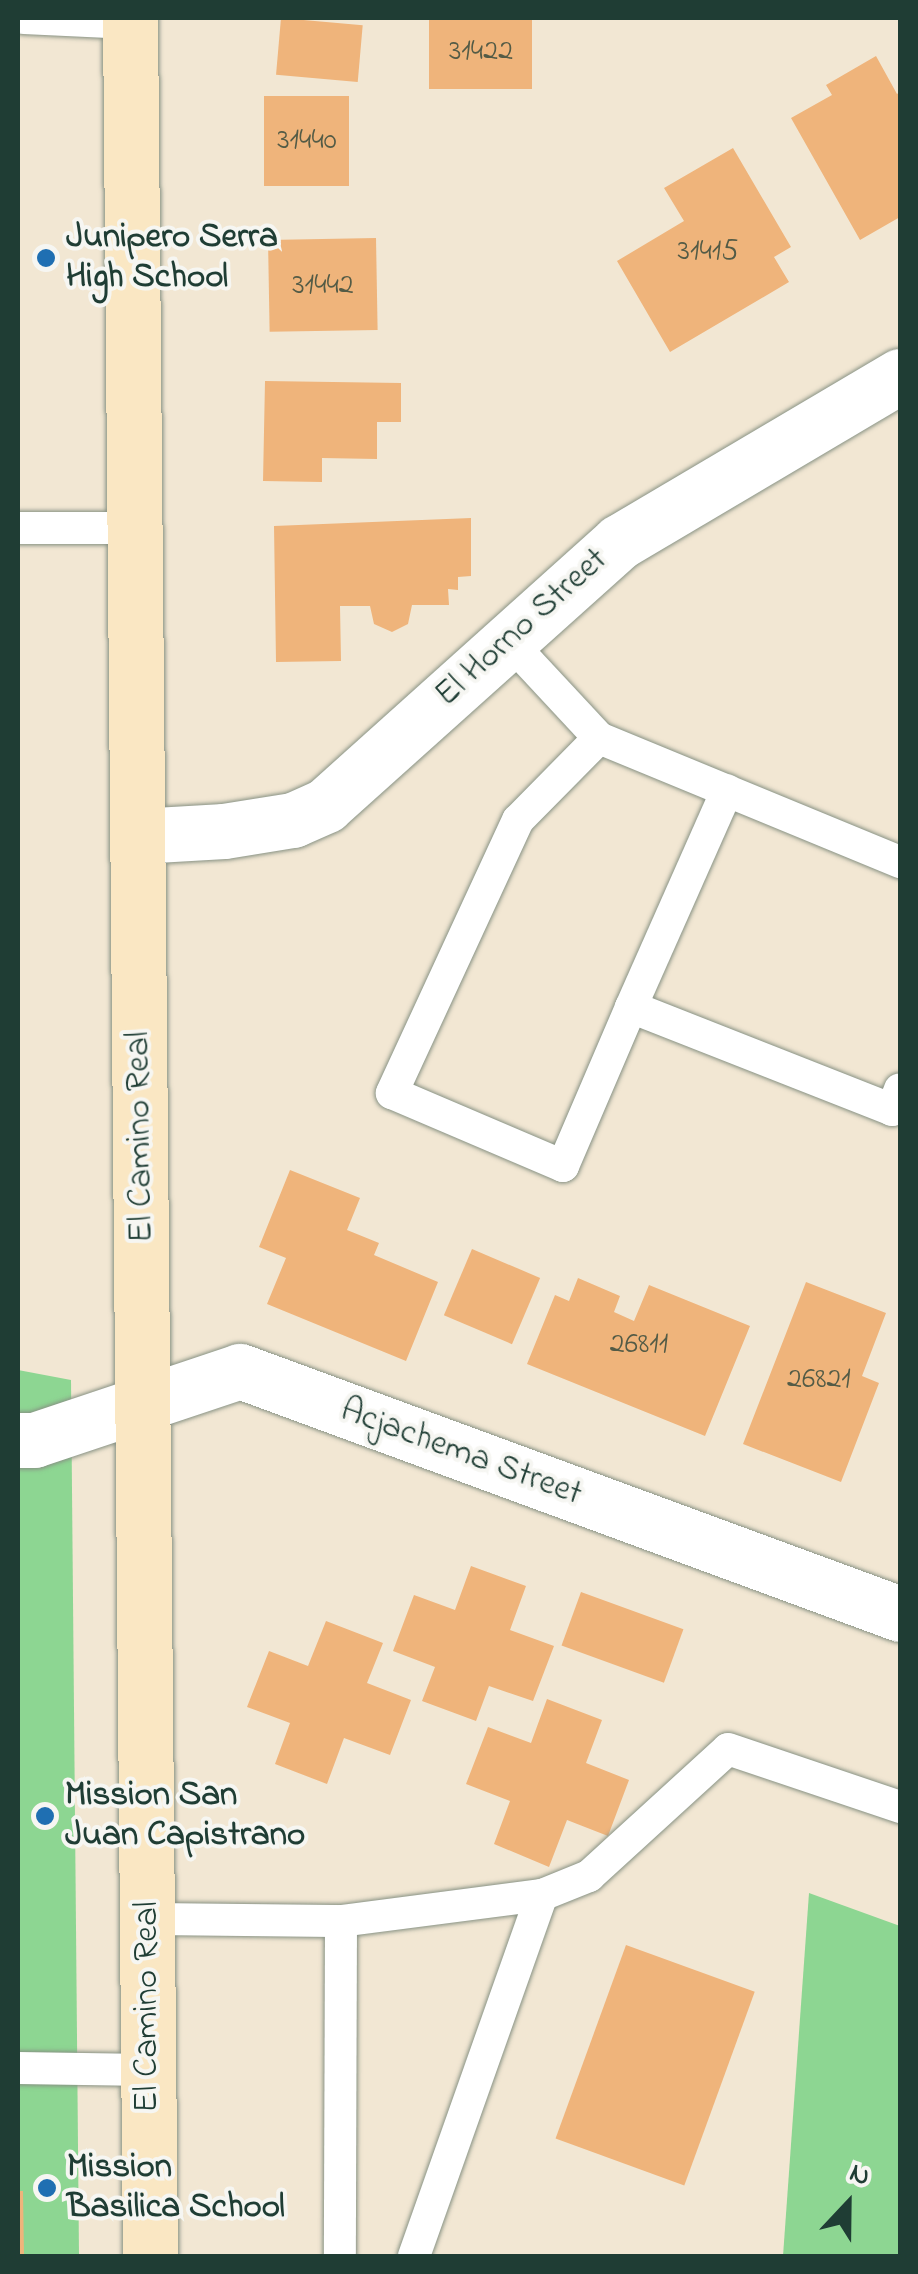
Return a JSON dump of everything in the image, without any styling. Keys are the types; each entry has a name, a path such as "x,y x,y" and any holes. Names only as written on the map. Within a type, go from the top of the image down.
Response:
{"street":[{"name":"El Camino Real","path":"130,20 150,2256"},
{"name":"El Horno Street","path":"138,836 224,831 293,820 326,805 619,542 900,376"},
{"name":"Acjachema Street","path":"18,1440 34,1440 240,1372 900,1614"}],"lane":[{"path":"24,18 130,20"},
{"path":"18,528 135,528"},
{"path":"509,641 599,738 900,862"},
{"path":"599,738 518,820 392,1093 563,1166 727,790"},
{"path":"631,1007 892,1110 900,1089"},
{"path":"147,1919 342,1922 542,1895 588,1876 728,1749 900,1807"},
{"path":"414,2256 542,1895"},
{"path":"340,2256 342,1922"},
{"path":"18,2068 148,2070"}],"green space":[{"name":"Mission San Juan Capistrano","path":"18,1370 71,1380 79,2256 18,2256"},
{"path":"809,1893 900,1926 900,2256 783,2256"}],"building":[{"path":"281,18 363,25 358,82 276,75"},
{"path":"429,18 532,18 532,89 429,89"},
{"path":"876,56 897,94 900,92 900,217 860,240 791,118 832,95 826,85"},
{"path":"264,96 349,96 349,186 264,186"},
{"path":"733,148 791,247 774,257 789,282 670,352 617,261 684,221 664,188"},
{"path":"376,238 378,330 270,332 268,240"},
{"path":"265,381 401,383 401,422 377,422 377,459 322,458 322,482 263,481"},
{"path":"471,518 471,576 458,577 458,590 448,589 449,605 412,605 408,624 392,632 374,624 370,606 340,606 341,661 276,662 274,526"},
{"path":"290,1170 360,1198 347,1230 379,1243 374,1255 438,1282 406,1361 267,1304 286,1258 259,1247"},
{"path":"472,1249 540,1278 512,1344 444,1315"},
{"path":"578,1278 620,1296 614,1312 634,1321 649,1285 750,1326 705,1436 527,1364 555,1295 569,1301"},
{"path":"806,1282 886,1313 862,1376 879,1383 841,1482 743,1444"},
{"path":"471,1566 526,1586 510,1630 554,1646 533,1701 489,1686 476,1721 422,1701 435,1667 393,1651 414,1595 455,1610"},
{"path":"581,1592 683,1629 664,1683 562,1646"},
{"path":"326,1621 383,1643 367,1683 411,1700 390,1755 344,1738 327,1784 275,1764 290,1723 247,1707 269,1651 308,1666"},
{"path":"547,1699 602,1720 586,1763 629,1780 608,1836 567,1820 549,1867 494,1844 510,1801 466,1784 488,1727 531,1743"},
{"path":"626,1945 755,1992 684,2185 556,2139"},
{"path":"18,2191 23,2191 24,2256 18,2256"}],"place":[{"name":"Junipero Serra High School","path":"46,258"},
{"name":"Mission San Juan Capistrano","path":"45,1816"},
{"name":"Mission Basilica School","path":"47,2188"}]}
